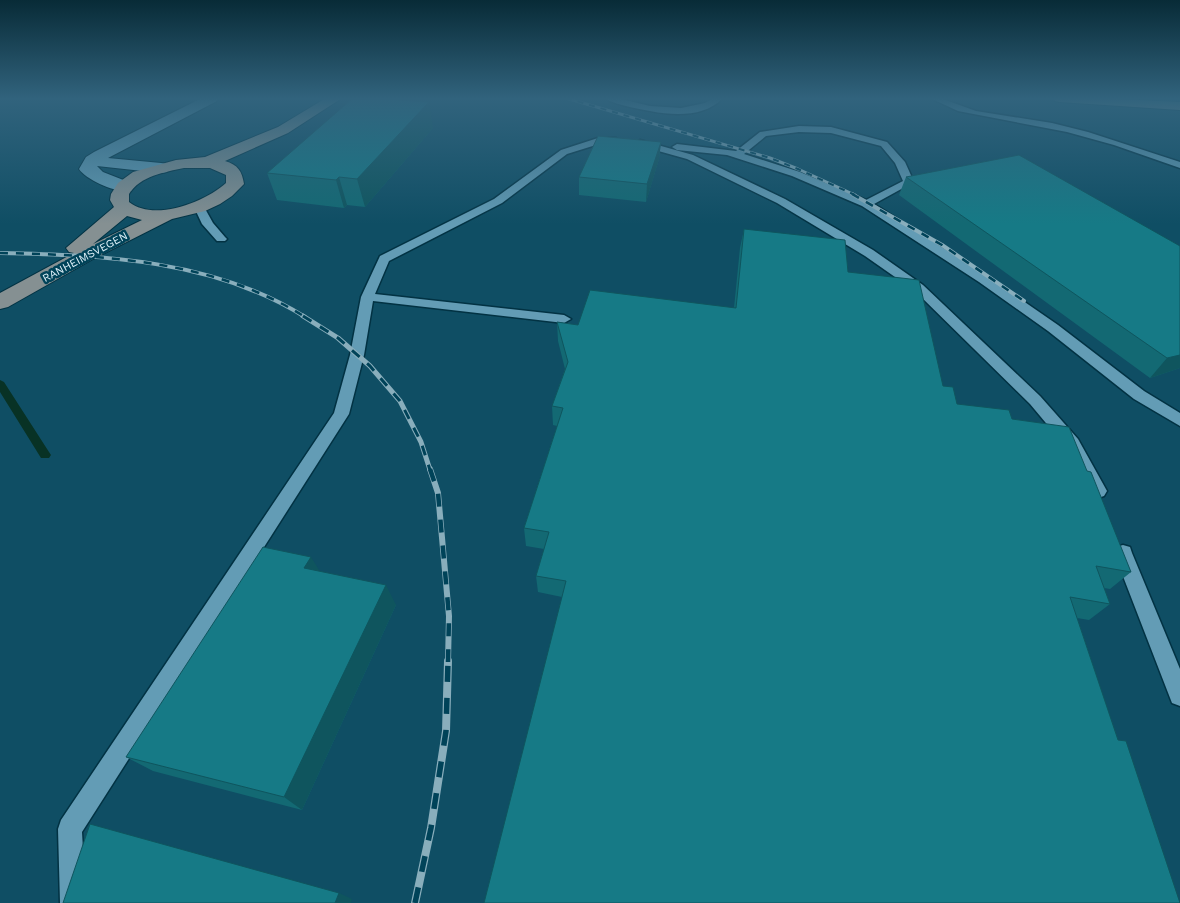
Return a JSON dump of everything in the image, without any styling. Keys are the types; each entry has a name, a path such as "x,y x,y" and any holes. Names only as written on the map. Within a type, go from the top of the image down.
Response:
{"street":[{"path":"125,187 97,176 87,169 92,161 100,155 129,140"},
{"path":"206,162 259,140"},
{"path":"246,164 230,190 223,196 199,207 170,214 144,214 125,208 119,199 125,187 140,177 161,168 184,163 206,162 224,166 246,164 283,140"},
{"path":"92,161 161,168"},
{"name":"RANHEIMSVEGEN","path":"0,301 67,254 125,208"},
{"name":"RANHEIMSVEGEN","path":"0,301 170,214"}],"lane":[{"path":"73,903 70,829 341,414 357,355 367,297 384,259 498,200 564,152 598,141 620,140"},
{"path":"624,140 690,157 781,201 869,253 919,288 1035,400 1072,444 1104,506"},
{"path":"737,155 755,140"},
{"path":"866,204 909,182 900,162 884,144 869,140"},
{"path":"1104,140 1180,165"},
{"path":"643,144 728,152 796,174 866,204 983,279 1053,328 1139,395 1180,420"},
{"path":"199,207 208,224 221,238"},
{"path":"367,297 564,319"},
{"path":"1118,542 1180,695"}],"building":[{"path":"305,140 393,140 357,179 339,177 336,180 267,173"},
{"path":"596,140 661,142 647,184 579,177"},
{"path":"1019,155 1180,246 1180,355 1167,358 906,177"},
{"path":"744,229 845,240 848,272 919,280 943,386 953,387 957,404 1009,410 1012,419 1069,427 1087,471 1091,472 1131,572 1096,566 1110,604 1070,597 1118,740 1126,741 1180,903 484,903 566,581 536,576 549,532 524,528 563,408 552,406 568,362 557,322 578,325 590,290 736,308"},
{"path":"263,547 311,557 304,568 386,585 284,797 126,757"},
{"path":"90,824 339,893 335,903 63,903"}],"waterway":[{"path":"0,384 45,455"}],"railway":[{"path":"709,140 770,158 855,195"},
{"path":"852,194 942,245 1024,301"},
{"path":"0,253 118,259 196,272 234,283 270,298 305,317"},
{"path":"303,316 338,338 370,366 400,401 421,442 430,470"},
{"path":"430,469 438,493 449,616 448,662"},
{"path":"415,903 431,828 446,731 448,661"}]}
